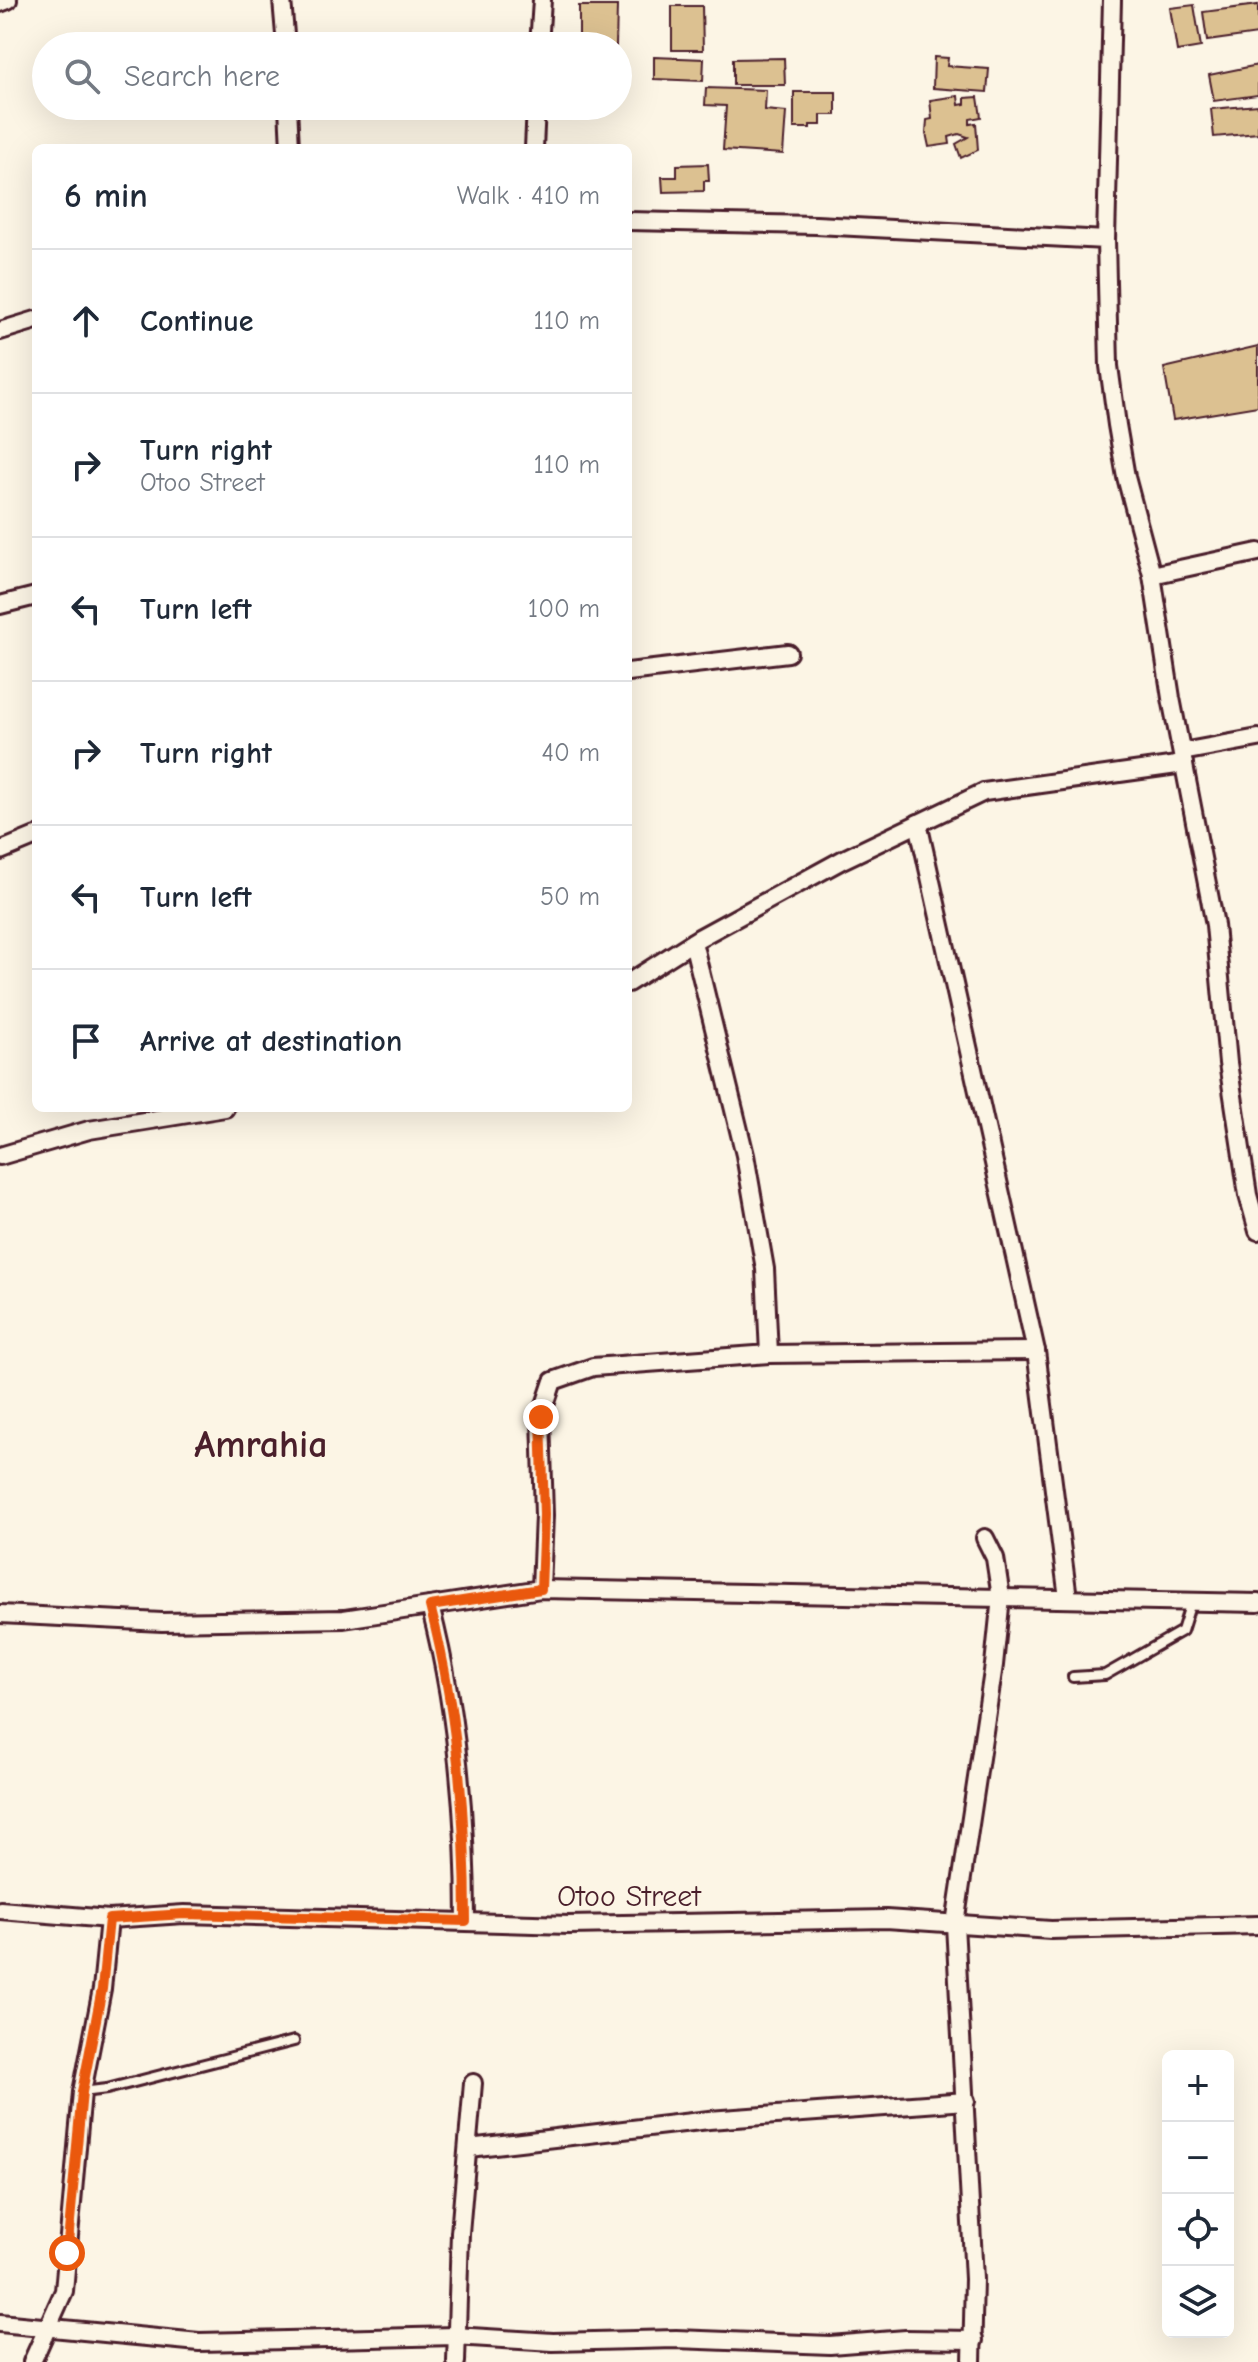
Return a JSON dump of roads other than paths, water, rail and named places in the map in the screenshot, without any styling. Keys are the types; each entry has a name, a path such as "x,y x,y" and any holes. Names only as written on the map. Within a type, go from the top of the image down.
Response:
{"street":[{"path":"0,3 8,0"},
{"path":"282,0 285,32"},
{"path":"540,32 542,0"},
{"path":"1112,0 1106,240 1109,366 1126,477 1152,575 1215,925 1228,1063 1248,1195 1258,1231"},
{"path":"289,120 290,144"},
{"path":"534,144 535,120"},
{"path":"632,221 816,225 1106,240"},
{"path":"0,331 32,321"},
{"path":"1152,575 1258,552"},
{"path":"0,605 32,597"},
{"path":"632,672 788,653"},
{"path":"632,980 693,942 918,823 984,792 1183,758 1258,738"},
{"path":"918,823 1036,1351 1068,1598"},
{"path":"0,851 32,838"},
{"path":"693,942 745,1155 765,1269 769,1354"},
{"path":"0,1156 89,1130 200,1112"},
{"path":"541,1589 544,1515 541,1417 553,1381 593,1367 769,1354 1036,1351"},
{"path":"972,2362 974,2340 966,2101 955,1924 994,1665 1001,1597 995,1558 985,1538"},
{"path":"0,1614 162,1622 329,1620 541,1589 1258,1603"},
{"path":"430,1606 445,1665 457,1737 466,1921"},
{"name":"Otoo Street","path":"0,1910 109,1919 184,1914 704,1925 886,1919 1051,1930 1258,1925"},
{"path":"32,2362 64,2291 82,2092 102,1989 109,1919"},
{"path":"456,2362 460,2233 473,2083"},
{"path":"469,2148 709,2120 966,2101"},
{"path":"0,2323 199,2342 455,2336 553,2342 676,2339 830,2345 906,2339 974,2340"}],"lane":[{"path":"1073,1677 1105,1675 1182,1631 1191,1602"},
{"path":"82,2092 107,2089 294,2041"}],"district":[{"name":"Amrahia","path":"261,1444"}]}
